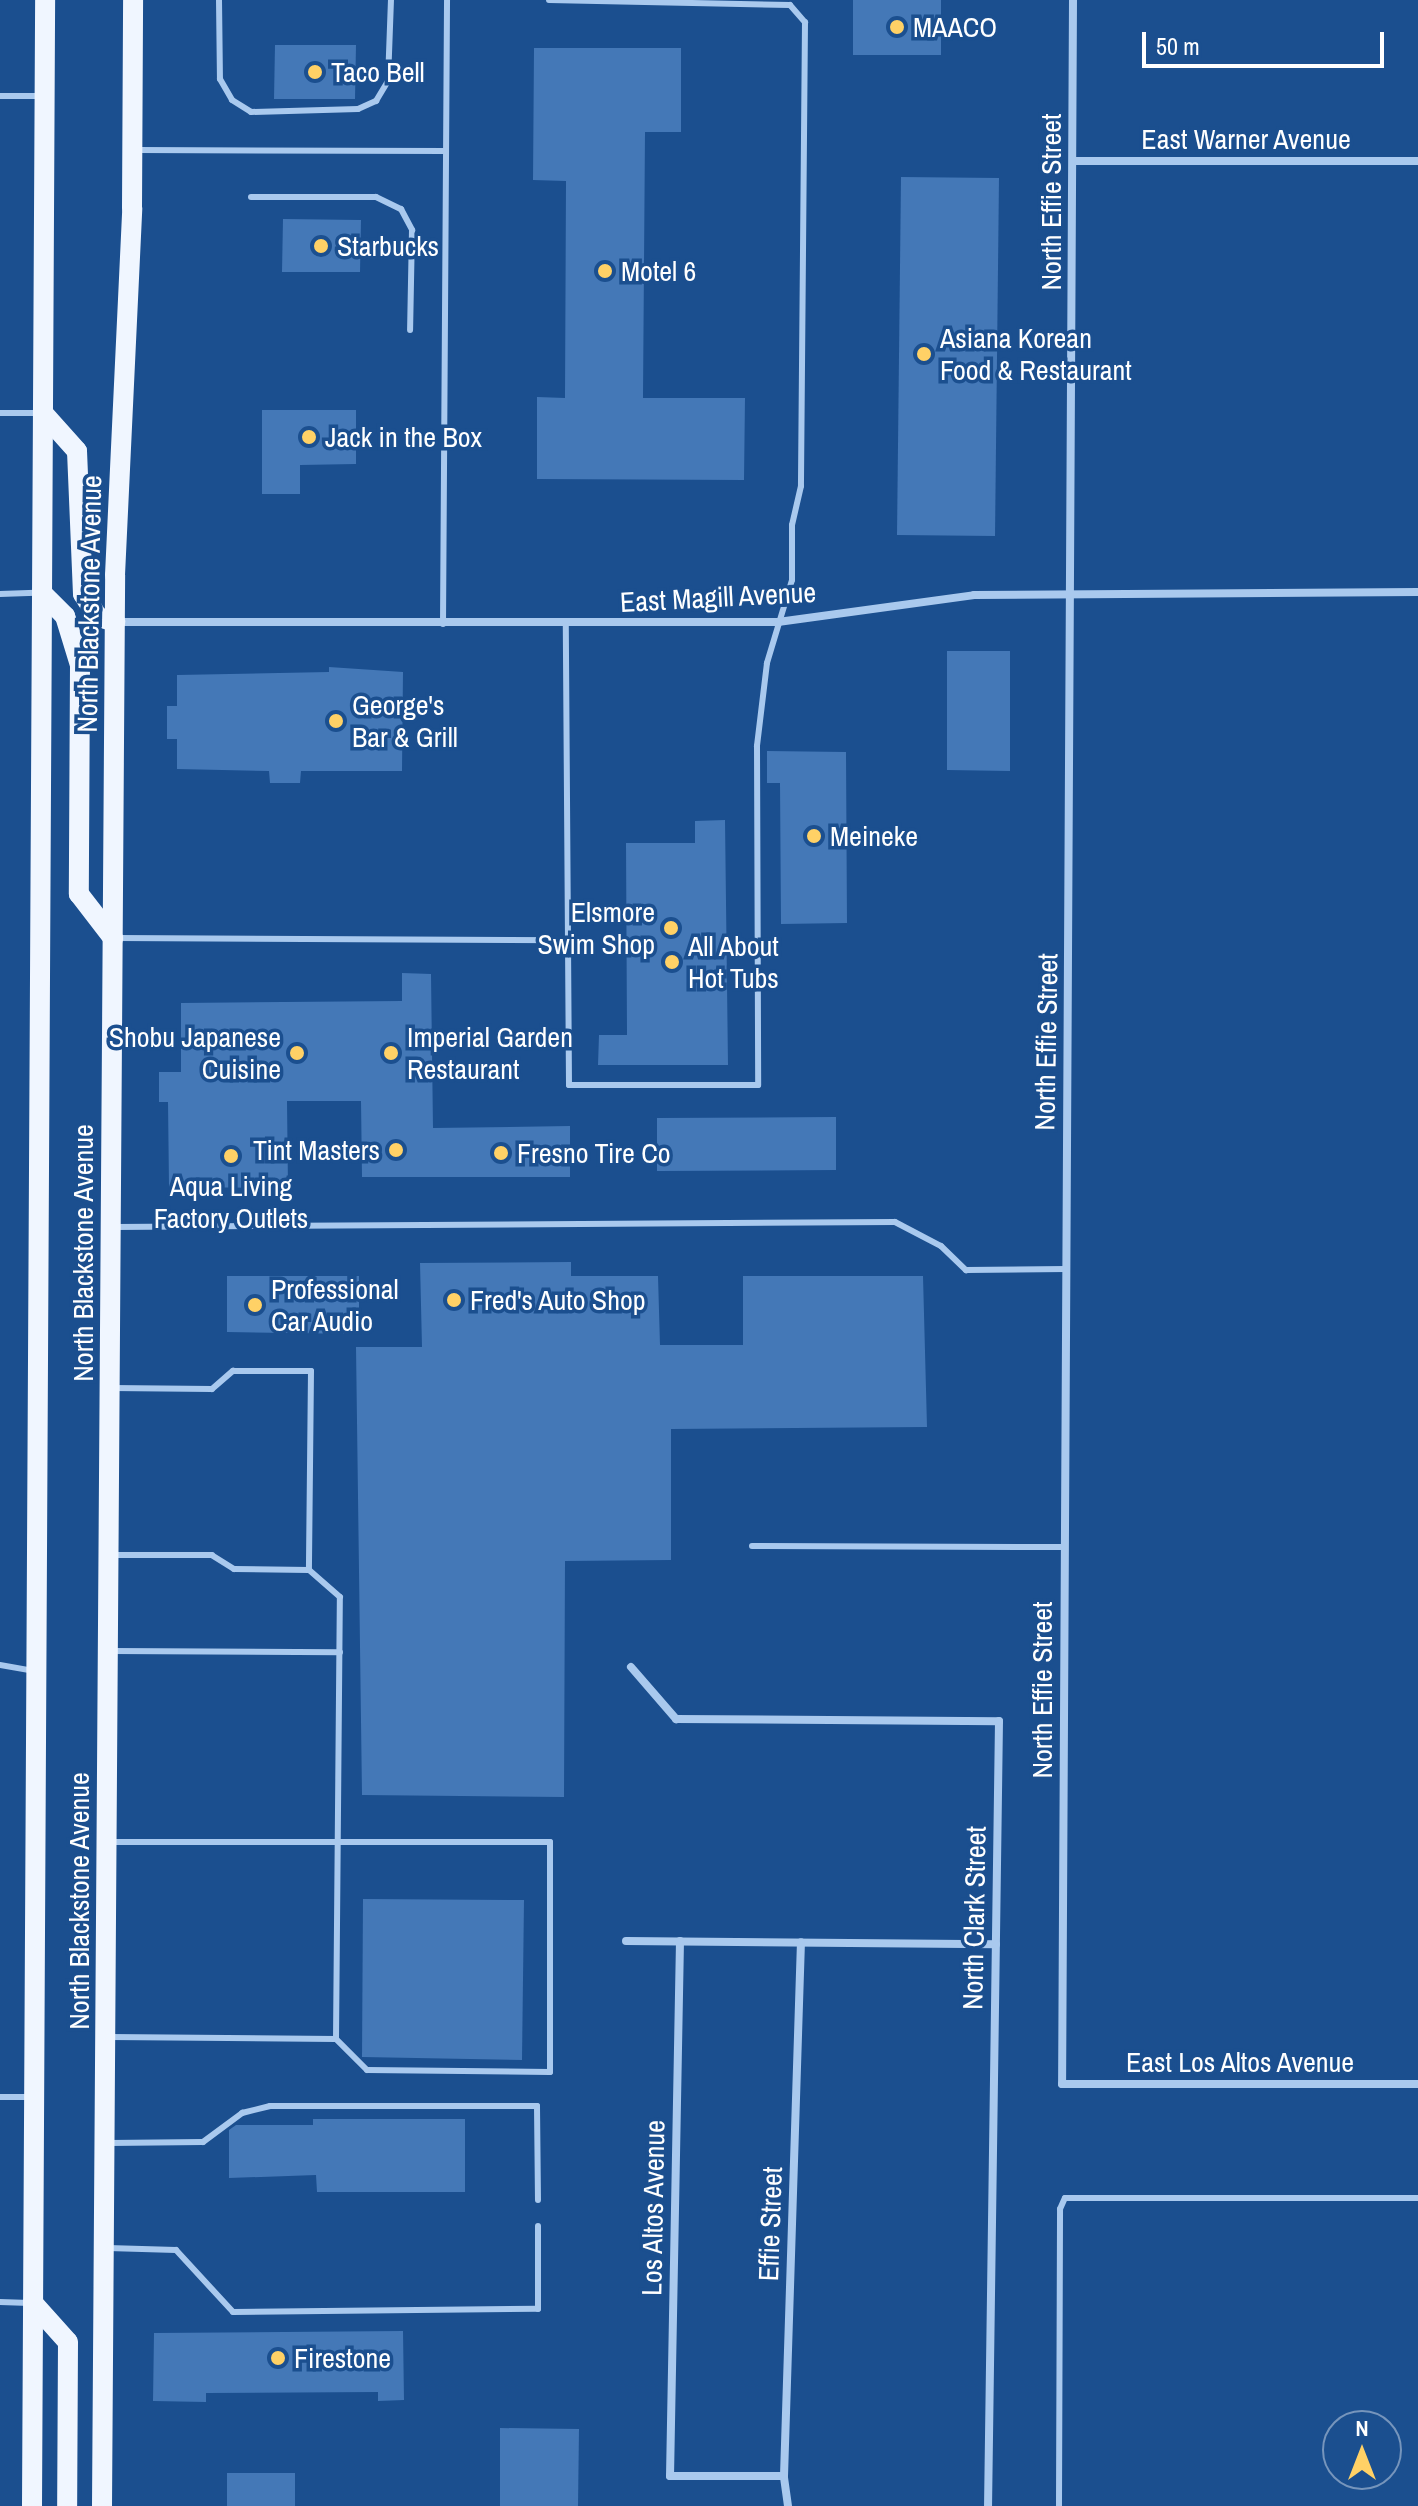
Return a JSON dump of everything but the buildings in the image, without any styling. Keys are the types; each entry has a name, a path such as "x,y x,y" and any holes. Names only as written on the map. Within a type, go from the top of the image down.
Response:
{"main road":[{"name":"North Blackstone Avenue","path":"32,2506 45,0"},
{"name":"North Blackstone Avenue","path":"102,2506 115,622 133,150 133,0"},
{"path":"43,413 77,451 83,594 98,617 115,622"},
{"path":"42,593 65,616 80,665 79,894 113,938"},
{"path":"33,2303 68,2342 67,2506"}],"street":[{"name":"North Effie Street","path":"1062,2084 1073,593 1073,0"},
{"name":"East Warner Avenue","path":"1073,161 1418,161"},
{"name":"East Magill Avenue","path":"115,622 778,622 974,595 1418,592"},
{"name":"North Clark Street","path":"631,1667 676,1719 999,1721 988,2506"},
{"path":"626,1941 996,1944"},
{"name":"Los Altos Avenue","path":"680,1941 670,2476 784,2476"},
{"name":"Effie Street","path":"788,2506 784,2476 801,1942"},
{"name":"East Los Altos Avenue","path":"1062,2084 1418,2084"}],"lane":[{"path":"219,0 220,79 232,100 251,112 358,109 376,101 388,81 391,0"},
{"path":"443,624 447,0"},
{"path":"549,0 790,5 805,22 801,486 792,525 792,580 778,622 757,746 758,1085 569,1085 566,624"},
{"path":"0,96 44,96"},
{"path":"133,150 446,151"},
{"path":"251,197 376,197 401,209 412,230 410,330"},
{"path":"0,413 43,413"},
{"path":"0,594 42,593"},
{"path":"113,938 568,940"},
{"path":"111,1227 895,1222 941,1246 966,1270 1066,1269"},
{"path":"110,1388 212,1389 233,1371 311,1371 309,1570"},
{"path":"752,1546 1065,1547"},
{"path":"109,1555 212,1555 234,1569 309,1570 340,1597 336,2039"},
{"path":"108,1651 340,1652"},
{"path":"0,1665 37,1672"},
{"path":"106,2037 336,2039 367,2070 550,2072 550,1842 107,1842"},
{"path":"0,2097 35,2097"},
{"path":"105,2143 203,2142 242,2113 270,2106 537,2106 538,2200"},
{"path":"1059,2506 1060,2209 1065,2198 1418,2198"},
{"path":"104,2248 176,2250 233,2312 538,2309 538,2226"},
{"path":"0,2302 33,2303"}],"place":[{"name":"MAACO","path":"897,27"},
{"name":"Taco Bell","path":"315,72"},
{"name":"Starbucks","path":"321,246"},
{"name":"Motel 6","path":"605,271"},
{"name":"Asiana Korean Food & Restaurant","path":"924,354"},
{"name":"Jack in the Box","path":"309,437"},
{"name":"George's Bar & Grill","path":"336,721"},
{"name":"Meineke","path":"814,836"},
{"name":"Elsmore Swim Shop","path":"671,928"},
{"name":"All About Hot Tubs","path":"672,962"},
{"name":"Shobu Japanese Cuisine","path":"297,1053"},
{"name":"Imperial Garden Restaurant","path":"391,1053"},
{"name":"Tint Masters","path":"396,1150"},
{"name":"Fresno Tire Co","path":"501,1153"},
{"name":"Aqua Living Factory Outlets","path":"231,1156"},
{"name":"Fred's Auto Shop","path":"454,1300"},
{"name":"Professional Car Audio","path":"255,1305"},
{"name":"Firestone","path":"278,2358"}]}
